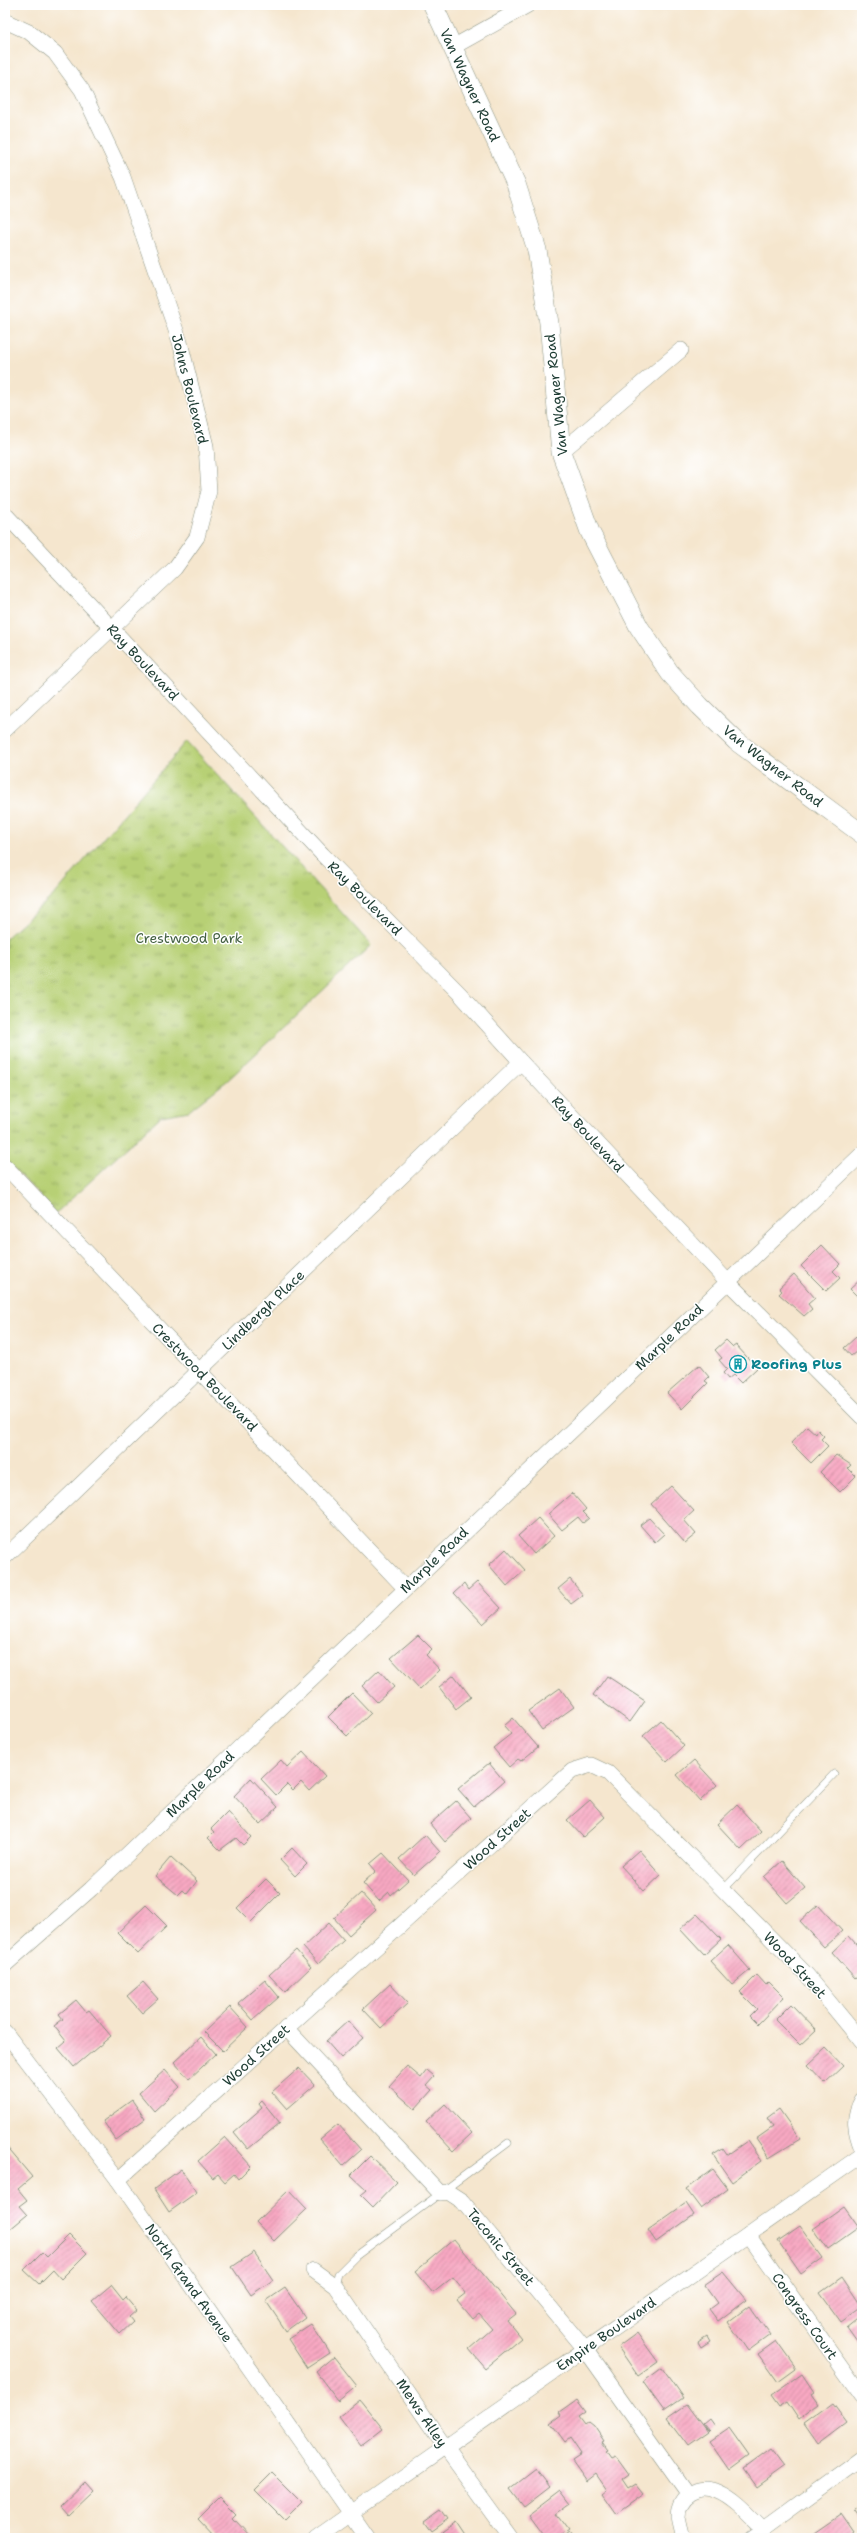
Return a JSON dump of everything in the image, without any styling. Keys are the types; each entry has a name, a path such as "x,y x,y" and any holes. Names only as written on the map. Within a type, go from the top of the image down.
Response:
{"street":[{"name":"Van Wagner Road","path":"433,5 516,184 537,250 548,323 560,452 590,532 639,627 670,673 700,706 736,741 862,834"},
{"path":"453,47 528,5"},
{"name":"Johns Boulevard","path":"5,21 29,32 55,53 82,90 117,164 180,342 206,446 209,491 197,537 175,568 5,730"},
{"path":"560,452 681,350"},
{"name":"Ray Boulevard","path":"5,514 323,855 460,994 521,1062 727,1281 862,1417"},
{"name":"Lindbergh Place","path":"5,1557 521,1062"},
{"name":"Marple Road","path":"5,1965 91,1889 727,1281 862,1154"},
{"name":"Crestwood Boulevard","path":"5,1166 405,1588"},
{"name":"Wood Street","path":"118,2180 572,1771 591,1765 608,1773 807,1975 862,2042"},
{"path":"286,2028 440,2193"},
{"name":"North Grand Avenue","path":"5,2032 118,2180 368,2538"},
{"path":"862,2100 855,2115 856,2133 862,2149"},
{"name":"Empire Boulevard","path":"316,2538 862,2156"},
{"name":"Taconic Street","path":"440,2193 448,2192 462,2201 585,2349 688,2494"},
{"name":"Congress Court","path":"748,2235 862,2396"},
{"name":"Mews Alley","path":"313,2270 335,2286 445,2447 511,2538"},
{"path":"751,2538 862,2457"},
{"path":"683,2538 678,2517 680,2505 688,2494 697,2489 717,2491 746,2511 764,2529"}],"lane":[{"path":"723,1890 834,1774"},
{"path":"335,2286 338,2274 356,2256 508,2143"}],"green space":[{"name":"Crestwood Park","path":"187,741 371,945 228,1080 189,1111 161,1116 56,1213 5,1159 5,939 57,892"}],"building":[{"path":"822,1245 840,1264 833,1271 840,1278 826,1291 801,1266"},
{"path":"794,1274 815,1298 808,1304 812,1309 804,1316 779,1294 782,1291 779,1288"},
{"path":"860,1280 862,1282 862,1301 850,1289"},
{"path":"856,1337 862,1347 851,1356 844,1348"},
{"name":"Roofing Plus","path":"726,1340 733,1347 736,1345 757,1368 741,1383 733,1375 728,1379 723,1373 727,1369 719,1360 722,1358 715,1350"},
{"path":"699,1365 709,1377 705,1381 708,1383 682,1409 667,1393"},
{"path":"807,1426 816,1434 818,1430 824,1436 821,1439 828,1446 811,1463 791,1443"},
{"path":"836,1455 851,1465 848,1468 856,1476 840,1492 820,1472"},
{"path":"671,1486 694,1511 684,1520 696,1534 685,1543 651,1504"},
{"path":"572,1493 586,1509 583,1512 589,1518 583,1523 578,1517 562,1530 548,1514"},
{"path":"538,1518 554,1536 534,1554 518,1536"},
{"path":"649,1518 664,1534 655,1542 640,1525"},
{"path":"506,1549 525,1570 507,1586 489,1565"},
{"path":"570,1579 583,1595 571,1604 558,1589"},
{"path":"477,1582 501,1608 483,1624 454,1593 464,1584 468,1590"},
{"path":"418,1635 432,1649 426,1655 440,1670 420,1689 391,1658"},
{"path":"379,1670 394,1687 377,1702 362,1686"},
{"path":"454,1675 471,1697 456,1709 439,1687"},
{"path":"607,1676 645,1701 630,1722 593,1695"},
{"path":"560,1688 574,1707 542,1730 528,1711"},
{"path":"352,1693 371,1713 347,1736 328,1717"},
{"path":"513,1718 538,1747 521,1761 518,1759 509,1767 493,1748 511,1734 504,1726"},
{"path":"661,1720 684,1746 667,1762 643,1736"},
{"path":"303,1752 325,1776 309,1791 301,1782 293,1790 287,1784 276,1795 261,1779 281,1760 287,1767"},
{"path":"694,1760 717,1785 700,1801 677,1775"},
{"path":"489,1763 504,1781 474,1807 458,1789"},
{"path":"251,1778 278,1807 260,1824 234,1796"},
{"path":"590,1800 605,1817 583,1837 567,1820"},
{"path":"456,1801 471,1818 445,1842 430,1824"},
{"path":"737,1805 761,1831 741,1850 717,1824"},
{"path":"228,1812 251,1837 243,1845 236,1838 220,1850 208,1838 214,1832 211,1829"},
{"path":"425,1835 440,1852 414,1875 399,1859"},
{"path":"292,1848 307,1864 295,1876 280,1860"},
{"path":"639,1850 661,1875 644,1891 621,1866"},
{"path":"383,1853 408,1880 391,1895 389,1892 379,1901 363,1883 376,1871 370,1864"},
{"path":"171,1857 197,1881 187,1894 183,1890 178,1895 155,1876"},
{"path":"782,1861 805,1888 787,1903 764,1877"},
{"path":"266,1879 280,1893 251,1922 237,1908"},
{"path":"361,1893 376,1910 349,1935 334,1918"},
{"path":"146,1905 167,1926 138,1954 117,1933"},
{"path":"818,1905 842,1931 824,1947 800,1921"},
{"path":"697,1914 721,1939 704,1955 680,1929"},
{"path":"329,1923 344,1940 318,1964 303,1947"},
{"path":"849,1936 862,1951 862,1971 855,1978 832,1952"},
{"path":"728,1945 750,1970 732,1985 710,1961"},
{"path":"296,1950 311,1967 285,1992 269,1975"},
{"path":"757,1975 766,1985 769,1982 784,1997 758,2024 750,2016 757,2009 740,1992"},
{"path":"265,1980 279,1997 253,2020 238,2003"},
{"path":"143,1982 158,1999 142,2013 127,1996"},
{"path":"390,1984 408,2003 381,2028 363,2009"},
{"path":"76,2000 86,2012 89,2010 111,2036 74,2067 58,2048 66,2041 54,2026 63,2019 59,2014"},
{"path":"791,2004 816,2030 800,2045 775,2020"},
{"path":"230,2007 248,2027 223,2051 204,2032"},
{"path":"348,2021 363,2038 341,2058 326,2041"},
{"path":"201,2037 216,2054 189,2079 174,2062"},
{"path":"826,2048 843,2066 825,2083 808,2065"},
{"path":"407,2066 421,2078 427,2070 434,2076 426,2085 432,2090 415,2109 389,2086"},
{"path":"299,2068 315,2085 287,2109 272,2092"},
{"path":"165,2070 180,2087 154,2111 139,2093"},
{"path":"132,2100 145,2119 116,2140 103,2121"},
{"path":"262,2101 280,2123 248,2149 234,2132 262,2108 259,2104"},
{"path":"445,2104 472,2133 453,2151 426,2122"},
{"path":"779,2109 800,2139 769,2158 756,2139 773,2127 767,2118"},
{"path":"338,2124 361,2150 343,2166 320,2139"},
{"path":"225,2137 251,2166 238,2179 234,2174 225,2182 218,2174 213,2178 198,2161"},
{"path":"747,2141 761,2161 732,2182 713,2155 723,2149 727,2155"},
{"path":"5,2145 32,2177 18,2189 27,2200 19,2206 27,2215 9,2230 5,2225"},
{"path":"370,2156 397,2182 373,2207 361,2195 367,2190 351,2175"},
{"path":"181,2169 197,2192 169,2212 154,2189"},
{"path":"713,2169 728,2189 701,2209 686,2189"},
{"path":"289,2190 307,2209 274,2241 256,2222"},
{"path":"686,2203 694,2215 656,2242 648,2230"},
{"path":"844,2206 859,2227 828,2249 813,2228"},
{"path":"800,2226 823,2258 801,2274 778,2241"},
{"path":"69,2235 87,2253 61,2279 53,2270 39,2284 24,2270 42,2252 47,2257"},
{"path":"454,2239 516,2314 507,2321 521,2338 485,2368 469,2349 492,2329 479,2314 473,2319 457,2300 466,2293 453,2277 433,2293 415,2272"},
{"path":"254,2252 273,2280 251,2295 232,2267"},
{"path":"723,2272 746,2300 718,2321 709,2309 717,2303 704,2285"},
{"path":"842,2277 862,2307 841,2322 820,2293"},
{"path":"111,2285 123,2300 126,2297 137,2310 129,2317 133,2322 120,2334 92,2301"},
{"path":"285,2288 305,2317 286,2331 266,2301"},
{"path":"749,2306 770,2335 748,2351 728,2322"},
{"path":"862,2316 862,2349 847,2328"},
{"path":"311,2324 330,2353 307,2368 288,2339"},
{"path":"637,2333 658,2362 638,2376 618,2347"},
{"path":"707,2336 710,2341 701,2347 698,2342"},
{"path":"776,2341 796,2369 778,2382 758,2354"},
{"path":"334,2357 357,2386 338,2401 316,2372"},
{"path":"662,2368 683,2398 664,2411 643,2382"},
{"path":"802,2374 814,2392 811,2394 819,2405 799,2420 787,2402 779,2407 771,2396"},
{"path":"360,2400 383,2429 361,2446 339,2417"},
{"path":"577,2400 586,2412 579,2417 585,2425 589,2422 594,2426 604,2441 602,2442 609,2451 607,2452 612,2459 616,2457 629,2475 622,2480 628,2489 636,2484 644,2494 616,2514 602,2494 607,2490 596,2474 587,2481 572,2460 581,2454 570,2438 565,2442 551,2423 562,2415 560,2412"},
{"path":"687,2404 708,2432 688,2446 667,2418"},
{"path":"833,2404 847,2423 818,2445 804,2425"},
{"path":"709,2419 714,2426 709,2431 703,2424"},
{"path":"729,2428 749,2456 730,2470 710,2441"},
{"path":"772,2448 786,2466 757,2487 744,2469"},
{"path":"536,2469 550,2487 524,2507 510,2489"},
{"path":"272,2473 302,2503 285,2520 255,2490"},
{"path":"85,2481 93,2490 68,2514 60,2505"},
{"path":"561,2490 571,2503 556,2514 568,2530 557,2538 545,2538 528,2515"},
{"path":"220,2497 237,2514 233,2518 252,2538 216,2538 198,2519"},
{"path":"862,2506 862,2522 855,2512"},
{"path":"441,2509 448,2519 431,2531 424,2521"},
{"path":"841,2514 854,2533 848,2538 814,2538 812,2534"},
{"path":"455,2523 465,2538 435,2537"},
{"path":"569,2533 573,2538 562,2538"}],"place":[{"name":"Roofing Plus","path":"738,1364"}]}
